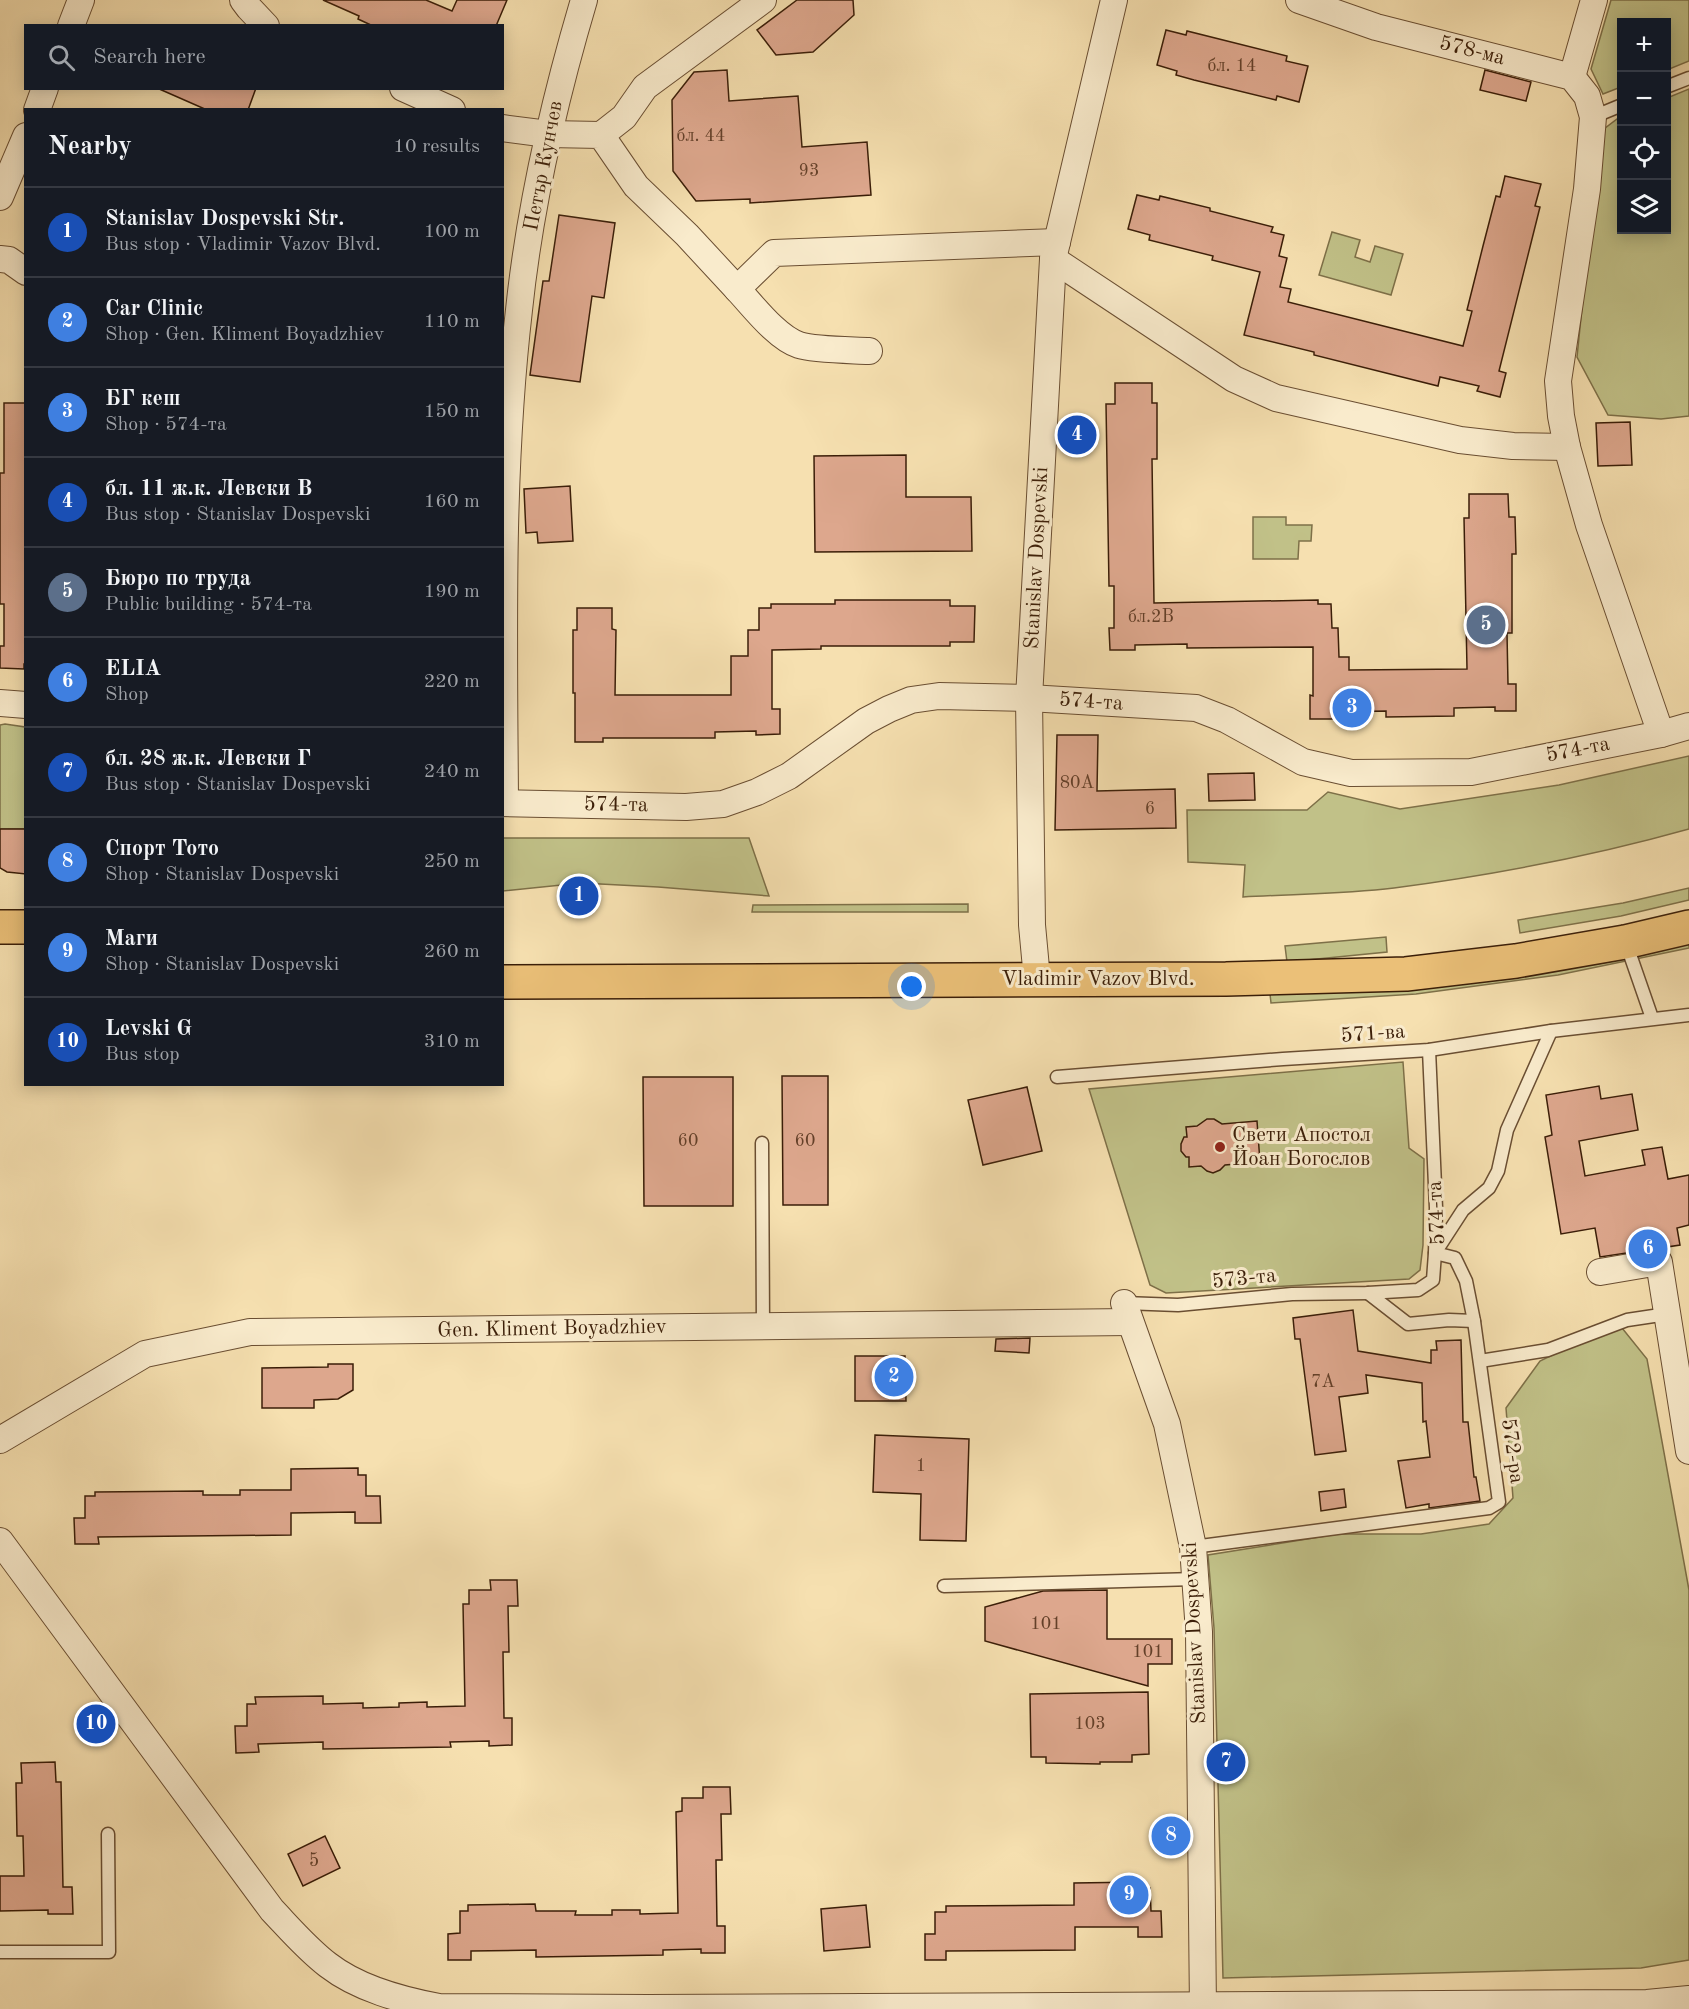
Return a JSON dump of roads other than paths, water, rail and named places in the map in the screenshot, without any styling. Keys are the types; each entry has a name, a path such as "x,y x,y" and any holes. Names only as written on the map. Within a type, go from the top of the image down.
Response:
{"main road":[{"path":"0,927 24,927"},
{"name":"Vladimir Vazov Blvd.","path":"504,981 1226,979 1406,974 1516,961 1625,942 1689,927"}],"street":[{"path":"72,24 81,0"},
{"path":"243,0 264,24"},
{"name":"Петър Кунчев","path":"504,803 504,493 519,308 548,134 584,0"},
{"path":"504,128 548,134 601,135 624,117 645,87 763,0"},
{"name":"Stanislav Dospevski","path":"1037,979 1032,925 1029,698 1055,250 1114,0"},
{"name":"578-ма","path":"1299,0 1376,27 1572,77"},
{"path":"1594,0 1572,77 1587,96 1593,117 1587,189 1558,381 1560,416 1589,525 1660,734"},
{"path":"38,108 44,90"},
{"path":"407,90 448,108"},
{"path":"601,135 636,186 790,341 801,346 870,351"},
{"path":"0,197 24,141"},
{"path":"737,289 774,252 1055,250 1234,379 1276,398 1461,440 1513,446 1567,447"},
{"path":"0,259 9,260 24,271"},
{"name":"574-та","path":"504,803 686,807 723,804 757,792 789,776 866,722 889,709 911,700 939,696 1029,698 1196,708 1227,720 1303,762 1351,773 1471,772 1660,734 1689,726"},
{"path":"0,703 24,705"},
{"path":"1599,1272 1659,1262 1689,1451"},
{"name":"Stanislav Dospevski","path":"1127,1313 1167,1424 1193,1547 1198,1632 1203,2007"},
{"name":"Gen. Kliment Boyadzhiev","path":"0,1440 145,1354 250,1332 763,1326 1127,1313"},
{"path":"0,1541 272,1911 329,1966 363,1985 405,2001 439,2007 468,2008 1203,2007 1647,2003 1689,1999"}],"lane":[{"path":"1671,85 1689,78"},
{"path":"1593,117 1617,107"},
{"path":"1625,942 1652,1018"},
{"name":"571-ва","path":"1057,1077 1430,1050 1551,1031 1689,1015"},
{"path":"1435,1253 1463,1210 1489,1188 1494,1179 1498,1171 1507,1130 1551,1031"},
{"name":"574-та","path":"1430,1050 1436,1208 1435,1253 1455,1258 1466,1281 1480,1361"},
{"path":"762,1143 763,1326"},
{"name":"573-та","path":"1127,1313 1178,1305 1292,1294 1418,1290 1433,1280 1435,1253"},
{"path":"1368,1293 1408,1324 1449,1320 1474,1321"},
{"path":"1480,1361 1548,1350 1627,1320 1667,1314"},
{"name":"572-ра","path":"1193,1547 1495,1506 1499,1502 1480,1361"},
{"path":"944,1586 1195,1579"},
{"path":"0,1952 109,1953 108,1834"}],"place":[{"name":"бл. 11 ж.к. Левски В","path":"1077,435"},
{"name":"Бюро по труда","path":"1486,625"},
{"name":"БГ кеш","path":"1352,708"},
{"name":"Stanislav Dospevski Str.","path":"579,896"},
{"name":"Свети Апостол Йоан Богослов","path":"1220,1147"},
{"name":"ELIA","path":"1648,1249"},
{"name":"Car Clinic","path":"894,1377"},
{"name":"Levski G","path":"96,1724"},
{"name":"бл. 28 ж.к. Левски Г","path":"1226,1762"},
{"name":"Спорт Тото","path":"1171,1836"},
{"name":"Маги","path":"1129,1895"}]}
